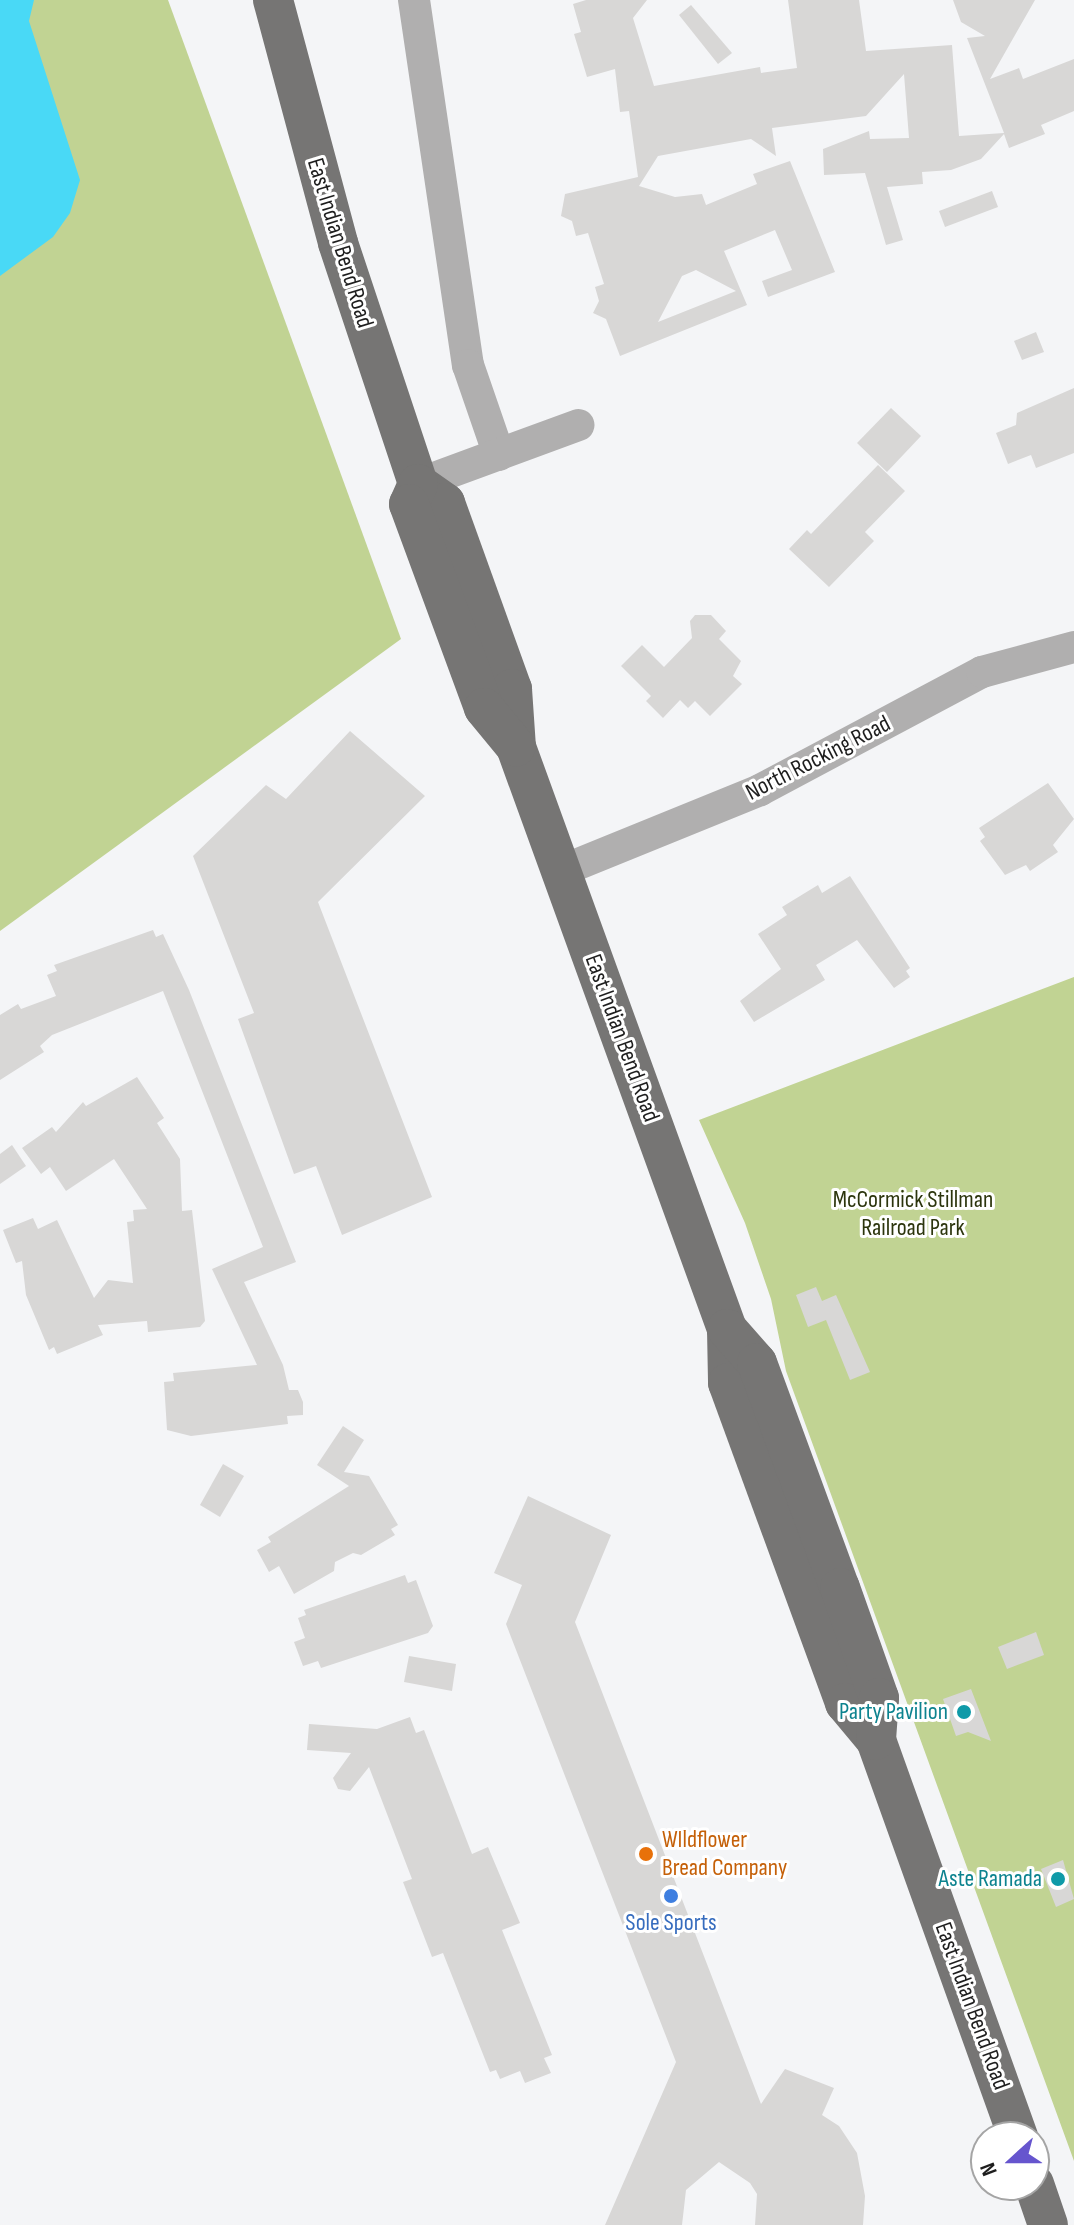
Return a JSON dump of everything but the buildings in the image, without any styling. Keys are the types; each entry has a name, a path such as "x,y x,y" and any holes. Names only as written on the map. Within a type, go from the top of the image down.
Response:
{"main road":[{"name":"East Indian Bend Road","path":"273,0 338,243 418,484 445,503 512,689 516,747 727,1329 757,1363 840,1588 879,1698 876,1740 1012,2121"},
{"path":"1040,2201 1048,2225"}],"street":[{"path":"414,0 468,365 499,455"},
{"path":"418,484 578,425"},
{"name":"North Rocking Road","path":"561,871 760,790 982,672 1074,647"}],"green space":[{"path":"0,0 168,0 401,639 0,931"},
{"name":"McCormick Stillman Railroad Park","path":"1074,977 1074,2161 786,1371 771,1299 745,1223 699,1120"}],"water":[{"path":"0,0 34,0 29,21 80,180 70,213 53,237 0,276"}],"place":[{"name":"Party Pavilion","path":"964,1712"},
{"name":"WIldflower Bread Company","path":"646,1854"},
{"name":"Aste Ramada","path":"1058,1879"},
{"name":"Sole Sports","path":"671,1896"}]}
